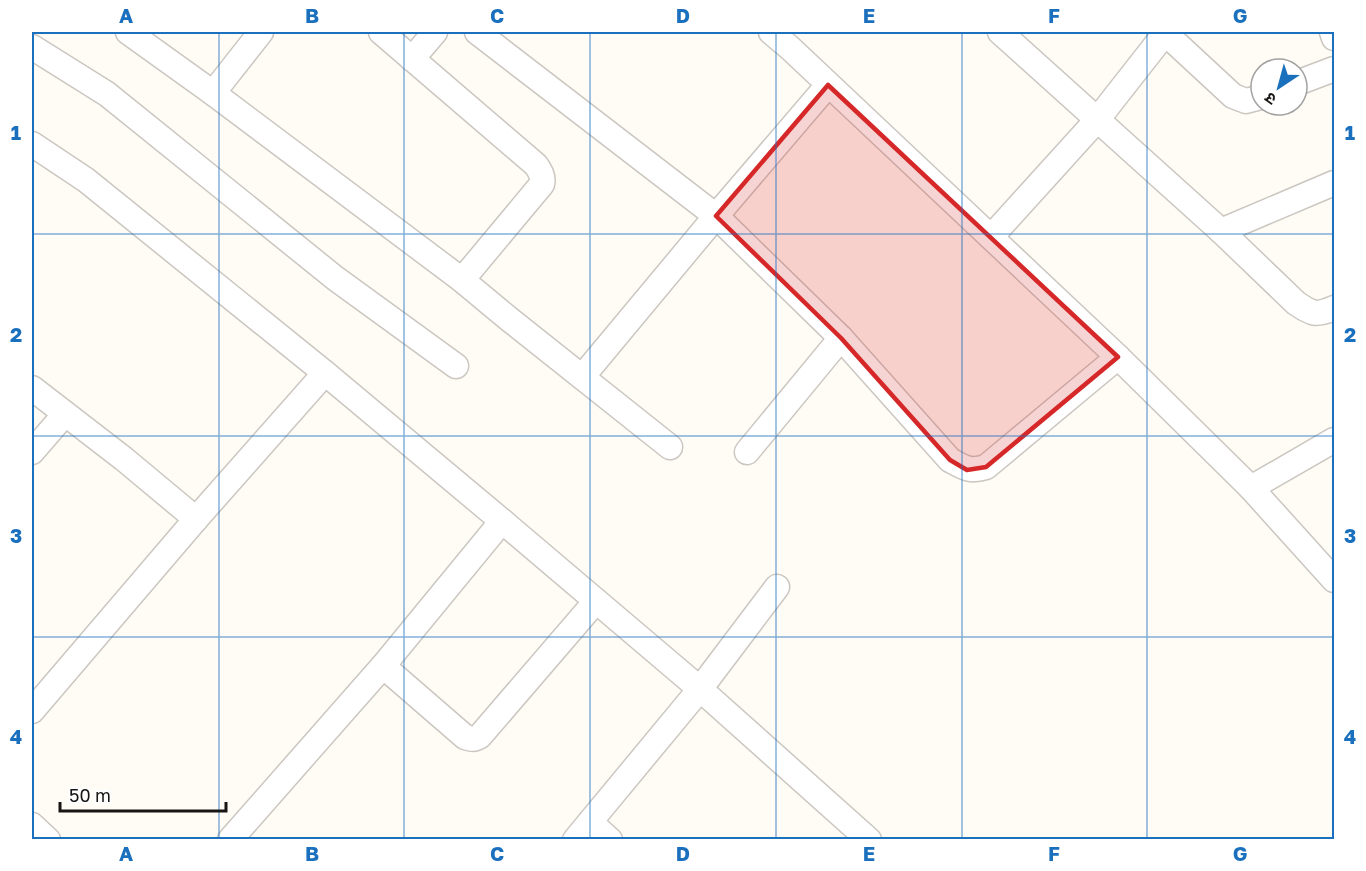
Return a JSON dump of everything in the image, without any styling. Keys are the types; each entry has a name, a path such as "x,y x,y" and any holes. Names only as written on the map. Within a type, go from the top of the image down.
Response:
{"street":[{"path":"128,32 462,280 670,447"},
{"path":"213,93 261,32"},
{"path":"381,32 536,165 541,172 542,184 462,280"},
{"path":"412,59 435,32"},
{"path":"477,32 716,216 841,338 950,460 968,470 986,467 1118,357"},
{"path":"1000,32 1221,231 1296,303 1316,314 1335,308"},
{"path":"991,237 1097,120 1165,32 1233,96 1249,100"},
{"path":"1332,32 1335,38"},
{"path":"780,35 828,85 1118,357 1251,488 1335,580"},
{"path":"32,47 107,94 335,278 456,366"},
{"path":"1309,79 1335,69"},
{"path":"582,377 828,85"},
{"path":"32,144 86,180 326,373 700,688 869,840"},
{"path":"1221,231 1335,183"},
{"path":"747,452 841,338"},
{"path":"32,711 196,519 326,373"},
{"path":"32,388 64,415 124,459 196,519"},
{"path":"32,452 64,415"},
{"path":"1251,488 1335,441"},
{"path":"230,840 383,666 502,520"},
{"path":"610,840 583,831 700,688 777,587"},
{"path":"383,666 465,737 476,739 596,601"},
{"path":"32,825 48,840"}],"highlighted area":[{"path":"828,85 1118,357 986,467 967,470 950,460 841,338 716,216"}]}
